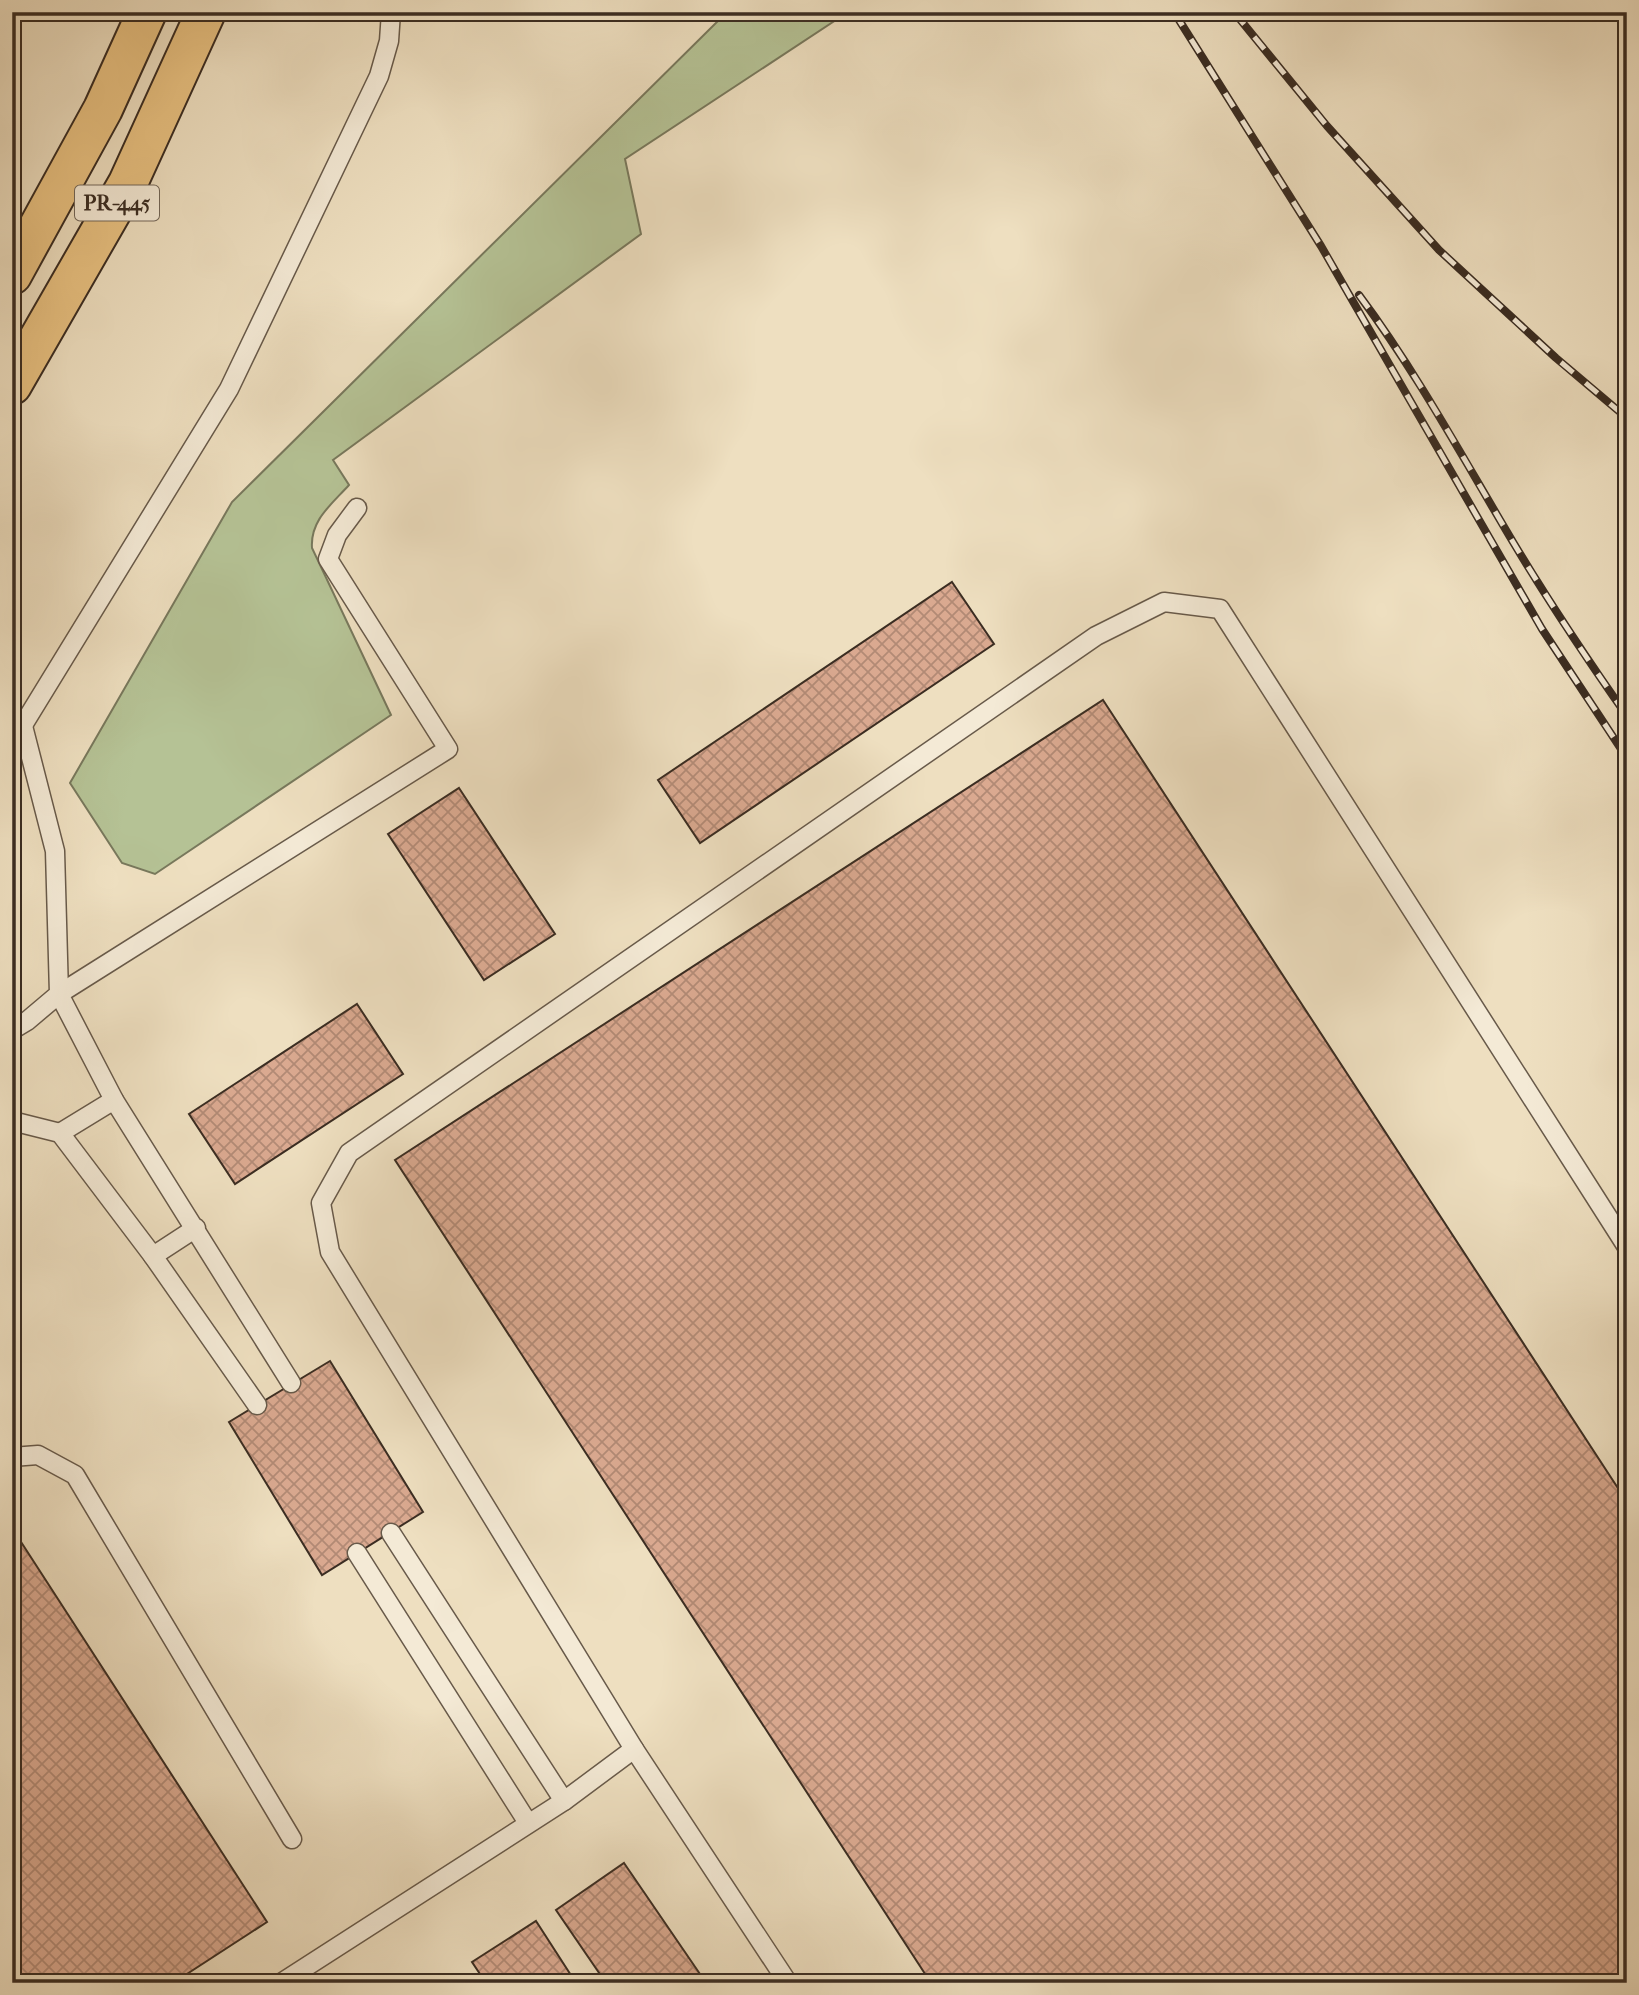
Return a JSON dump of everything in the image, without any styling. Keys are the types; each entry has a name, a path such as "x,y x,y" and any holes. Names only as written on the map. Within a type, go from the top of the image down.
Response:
{"highway":[{"name":"PR-445","path":"12,275 103,109 147,12"},
{"name":"PR-445","path":"12,385 128,183 205,12"}],"lane":[{"path":"12,743 229,389 379,76 389,41 391,12"},
{"path":"12,1030 59,994 448,749 328,559 337,535 357,508"},
{"path":"788,1983 566,1641 330,1252 321,1203 349,1153 1096,636 1164,602 1220,609 1627,1247"},
{"path":"23,726 55,851 59,994 114,1100 290,1383"},
{"path":"60,1133 114,1100"},
{"path":"12,1121 60,1133 153,1256 257,1405"},
{"path":"153,1256 196,1228"},
{"path":"12,1457 38,1455 75,1475 292,1839"},
{"path":"391,1533 564,1801"},
{"path":"357,1553 528,1823"},
{"path":"281,1983 564,1801 635,1749"}],"green space":[{"path":"727,12 848,12 625,159 641,234 333,460 349,485 318,521 312,538 312,548 391,715 155,874 122,863 70,783 232,502"}],"building":[{"path":"952,582 994,644 700,843 658,780"},
{"path":"1103,700 1627,1502 1627,1983 931,1983 395,1160"},
{"path":"459,788 555,934 484,980 388,834"},
{"path":"357,1004 403,1074 235,1184 189,1114"},
{"path":"330,1361 423,1512 322,1575 229,1422"},
{"path":"12,1528 267,1922 173,1983 12,1983"},
{"path":"624,1863 702,1977 694,1983 606,1983 556,1910"},
{"path":"536,1921 576,1983 486,1983 472,1962"}],"railway":[{"path":"1174,12 1321,246 1542,629 1627,758"},
{"path":"1234,12 1327,126 1439,250 1556,358 1627,418"},
{"path":"1359,295 1420,385 1540,586 1627,716"}]}
